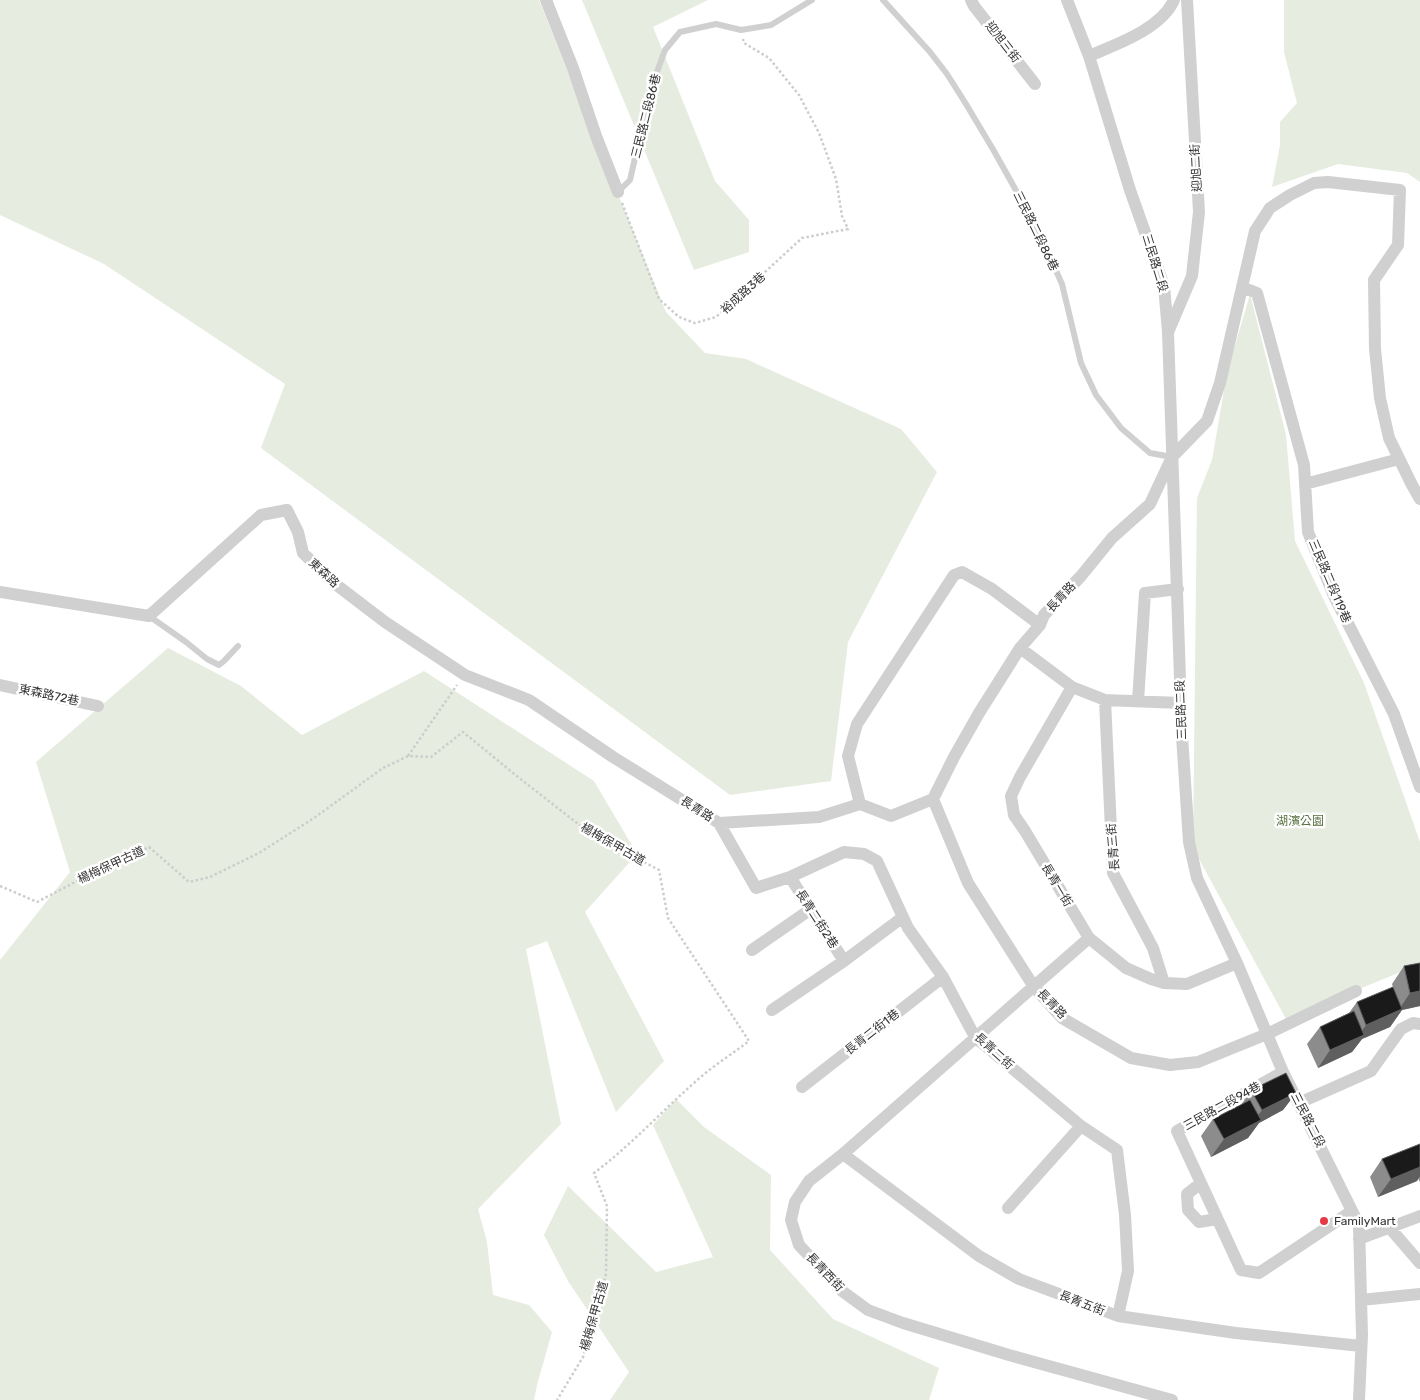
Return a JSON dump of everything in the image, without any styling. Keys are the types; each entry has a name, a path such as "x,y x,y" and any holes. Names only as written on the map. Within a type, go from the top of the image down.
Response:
{"street":[{"path":"546,0 618,192"},
{"name":"迎旭三街","path":"971,0 1035,84"},
{"name":"三民路二段","path":"1067,0 1089,56 1130,190 1164,286 1168,332 1178,589 1180,703 1189,842 1197,878 1237,963 1283,1072 1359,1225 1361,1300 1359,1400"},
{"path":"1089,56 1146,30 1170,9 1174,0"},
{"name":"迎旭二街","path":"1168,332 1192,276 1198,212 1187,0"},
{"path":"1172,457 1207,421 1220,383 1255,231 1270,208 1314,183 1328,182 1400,190 1398,245 1374,280 1375,349 1380,398 1389,438 1420,499"},
{"name":"三民路二段119巷","path":"1242,287 1257,293 1304,465 1308,532 1334,596 1394,714 1420,787"},
{"name":"長青路","path":"1172,457 1150,504 1112,538 1044,615 1040,625 1020,648 979,712 933,799 968,883 1034,987 1062,1018 1131,1058 1170,1065 1198,1062 1267,1034 1356,991"},
{"path":"1305,484 1399,459"},
{"name":"東森路","path":"149,616 261,515 287,510 298,532 303,553 334,583 385,622 465,675 529,700 613,757"},
{"path":"933,799 891,816 860,804 848,756 857,724 954,575 962,572 992,589 1040,625"},
{"path":"1138,701 1145,593 1178,589"},
{"path":"0,592 149,616"},
{"path":"1020,648 1072,687 1105,700 1180,703"},
{"name":"東森路72巷","path":"0,685 98,706"},
{"name":"長青一街","path":"1072,687 1011,796 1014,815 1089,938 1126,968 1164,983 1187,984 1237,963"},
{"name":"長青三街","path":"1105,700 1113,873 1153,948 1164,983"},
{"name":"長青路","path":"613,757 718,823 819,817 860,804"},
{"path":"718,823 756,888 790,877"},
{"name":"長青二街","path":"790,877 844,852 864,854 877,861 908,928 943,977 975,1037 1081,1126 1117,1150 1125,1216 1128,1271 1118,1316"},
{"name":"長青二街2巷","path":"790,877 844,961"},
{"path":"752,950 811,909"},
{"name":"長青二街2巷","path":"772,1010 844,961 903,917"},
{"name":"長青西街","path":"1089,938 843,1154 809,1181 795,1202 791,1220 798,1244 842,1291 868,1310 903,1323 1009,1355 1172,1400"},
{"name":"長青二街1巷","path":"802,1087 943,977"},
{"path":"1299,1103 1371,1071 1401,1029 1413,1023 1420,1024"},
{"name":"三民路二段94巷","path":"1217,1219 1176,1131 1283,1072"},
{"path":"1008,1208 1081,1126"},
{"name":"長青五街","path":"843,1154 980,1256 1019,1279 1118,1316 1236,1333 1361,1346"},
{"path":"1201,1183 1187,1194 1188,1210 1199,1222 1217,1219 1241,1270 1259,1273 1352,1211"},
{"path":"1359,1239 1420,1216"},
{"path":"1389,1227 1420,1263"},
{"path":"1361,1300 1420,1294"}],"lane":[{"name":"三民路二段86巷","path":"618,192 630,180 651,88 665,50 680,32 716,24 741,30 771,25 812,0"},
{"name":"三民路二段86巷","path":"883,0 930,52 947,74 994,151 1032,220 1062,284 1082,363 1096,394 1121,428 1150,453 1172,457"},
{"path":"149,616 207,659 219,665 238,646"}],"path":[{"name":"裕成路3巷","path":"618,192 659,299 679,318 695,322 716,317 802,238 848,229 842,216 836,179 819,132 799,94 769,58 744,43 741,30"},
{"path":"408,756 465,675"},
{"name":"楊梅保甲古道","path":"0,886 37,902 149,847 190,882 210,878 259,853 314,818 383,768 408,756 431,757 463,732 592,834 659,870 668,918 749,1041 695,1082 640,1135 594,1173 607,1206 606,1274 583,1357 557,1400"}],"green space":[{"path":"0,0 539,0 666,312 705,353 746,359 901,429 937,472 848,642 831,781 730,795 261,448 285,384 104,264 0,215"},
{"path":"582,0 708,0 653,27 715,181 749,220 749,252 694,270"},
{"path":"1284,0 1420,0 1420,182 1407,173 1338,164 1272,187 1280,145 1280,122 1297,103 1284,52"},
{"name":"湖濱公園","path":"1250,294 1286,435 1295,541 1364,683 1420,842 1420,964 1286,1019 1193,848 1197,498 1212,460 1227,373"},
{"path":"168,648 241,686 302,735 424,671 594,781 637,854 585,912 664,1061 616,1112 547,941 526,949 561,1124 478,1209 487,1242 493,1295 529,1305 552,1332 534,1400 0,1400 0,960 70,872 36,762"},
{"path":"676,1099 704,1127 771,1175 770,1250 833,1319 939,1368 929,1400 610,1400 629,1372 568,1281 544,1235 568,1186 656,1272 713,1257 653,1125"}],"building":[{"path":"1420,963 1420,991 1410,993 1404,966"},
{"path":"1393,987 1402,1009 1366,1025 1357,1002"},
{"path":"1354,1011 1364,1035 1330,1050 1320,1027"},
{"path":"1286,1073 1296,1093 1262,1110 1251,1090"},
{"path":"1250,1100 1261,1120 1224,1139 1213,1119"},
{"path":"1420,1144 1420,1167 1391,1179 1382,1159"}],"place":[{"name":"FamilyMart","path":"1324,1221"}]}
